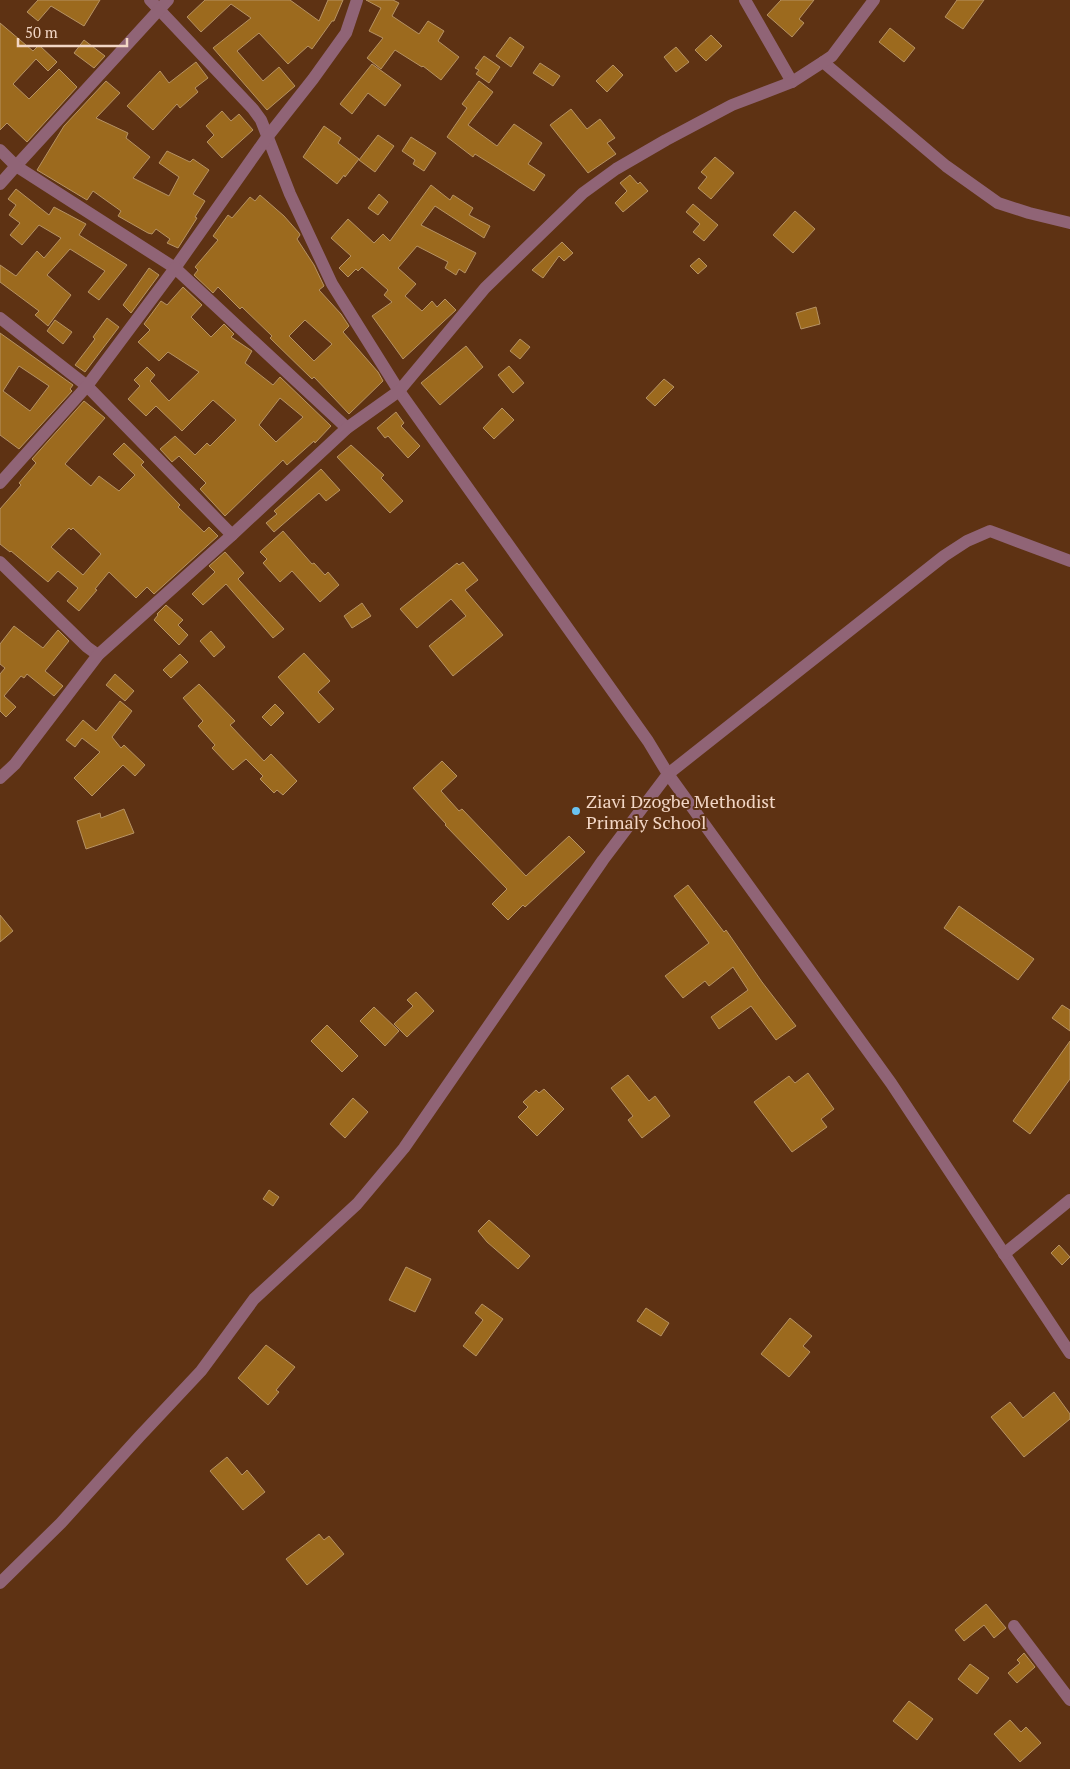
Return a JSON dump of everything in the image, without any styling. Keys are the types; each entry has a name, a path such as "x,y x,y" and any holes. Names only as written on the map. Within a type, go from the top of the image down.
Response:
{"street":[{"path":"150,0 253,109 261,120 290,194 332,284 399,391 648,741 668,774 891,1083 1070,1352"},
{"path":"0,184 168,0"},
{"path":"0,483 87,386 175,268 268,136 346,33 357,0"},
{"path":"745,0 792,82"},
{"path":"0,778 15,764 98,655 232,535 347,428 399,391 485,288 583,193 616,169 674,135 732,105 792,82 832,56 874,0"},
{"path":"822,62 946,166 998,203 1070,223"},
{"path":"0,150 16,166 175,268 347,428"},
{"path":"0,318 87,386 232,535"},
{"path":"0,1583 61,1523 201,1371 254,1299 357,1204 404,1148 603,860 668,774 944,556 967,541 990,532 1070,561"},
{"path":"0,562 87,647 98,655"},
{"path":"1004,1254 1070,1200"},
{"path":"1014,1626 1070,1700"}],"building":[{"path":"38,0 100,0 84,26 51,6 38,21 27,12"},
{"path":"205,0 290,0 319,21 328,0 343,0 334,21 332,21 312,49 308,46 288,64 259,33 237,51 263,81 279,67 295,86 267,110 213,48 251,18 231,4 201,32 187,17"},
{"path":"366,0 393,0 399,3 392,16 419,34 428,21 444,31 438,41 459,57 441,80 423,66 395,50 381,69 367,58 383,38 369,31 381,8"},
{"path":"781,0 814,0 799,19 804,23 792,37 767,15"},
{"path":"957,0 984,0 963,29 945,17"},
{"path":"0,23 33,51 39,45 57,62 48,71 36,59 13,84 29,99 59,69 77,87 27,142 7,123 0,130"},
{"path":"890,28 915,48 904,62 879,42"},
{"path":"711,35 722,46 706,61 695,50"},
{"path":"510,37 524,47 511,67 496,56"},
{"path":"84,40 105,56 94,68 74,53"},
{"path":"676,47 689,62 676,72 664,57"},
{"path":"484,56 500,67 489,83 476,74 479,70 475,68"},
{"path":"196,62 208,78 195,88 198,92 180,108 177,104 153,130 127,106 160,71 169,83"},
{"path":"540,63 560,76 553,86 533,73"},
{"path":"372,64 401,85 385,106 368,93 352,114 340,104"},
{"path":"613,65 623,75 607,92 596,81"},
{"path":"106,81 120,93 96,118 128,133 126,138 150,157 133,178 169,196 179,177 159,163 167,151 190,162 193,159 209,170 193,194 205,201 195,217 197,218 178,248 167,243 170,239 156,229 152,234 148,233 118,216 121,211 93,191 87,200 37,170 64,126"},
{"path":"479,81 493,92 468,125 497,146 514,124 542,143 528,164 545,175 534,191 475,154 473,157 447,137 467,108 462,104"},
{"path":"571,109 587,129 600,119 615,138 607,143 616,154 588,173 550,125"},
{"path":"222,111 231,121 239,114 253,130 222,158 207,142 214,135 206,126"},
{"path":"324,126 341,138 338,143 359,159 337,184 303,157"},
{"path":"378,135 394,146 375,172 359,160"},
{"path":"411,137 436,153 424,171 413,164 415,160 402,151"},
{"path":"715,157 734,173 711,199 698,188 707,177 701,172"},
{"path":"630,175 648,191 623,212 615,203 627,191 620,183"},
{"path":"431,185 450,200 453,195 473,208 469,215 490,226 484,238 435,206 421,225 476,253 465,273 459,269 456,275 445,268 448,262 417,246 398,268 416,284 405,296 422,311 432,301 437,307 445,299 456,310 403,359 372,316 392,302 384,295 388,290 362,267 358,271 356,269 348,277 339,268 351,256 331,238 348,219 374,243 383,234 390,241"},
{"path":"16,189 49,215 54,207 86,224 79,235 127,265 99,300 88,292 105,271 70,249 47,275 71,295 48,326 35,315 39,311 0,282 0,265 16,276 37,251 44,258 61,238 39,225 22,245 10,235 20,223 9,215 16,205 8,199"},
{"path":"379,194 388,202 378,215 368,208"},
{"path":"260,195 284,216 299,233 300,235 297,239 314,265 324,286 319,290 341,314 349,326 343,332 378,372 383,381 349,414 314,377 312,379 270,338 272,336 242,307 240,309 218,287 213,293 194,275 198,270 195,267 218,240 213,236 228,215 232,218 250,197 255,201","holes":["305,320 332,344 314,361 289,336"]},
{"path":"693,204 718,225 704,241 693,232 700,224 686,212"},
{"path":"795,211 815,229 793,253 773,235"},
{"path":"562,242 573,253 564,261 559,256 543,278 532,270"},
{"path":"699,258 707,266 698,274 690,266"},
{"path":"149,268 159,275 131,313 123,305"},
{"path":"183,287 202,305 191,317 211,337 224,324 234,334 231,337 252,351 245,363 273,385 280,377 331,426 315,443 314,441 287,465 283,460 225,516 200,489 206,483 179,456 172,462 160,449 175,436 195,455 207,443 210,446 236,420 213,400 182,431 156,406 146,416 128,399 140,386 134,380 147,367 155,375 150,381 169,401 199,372 168,352 159,361 138,342 150,330 144,324 161,301 167,305","holes":["280,398 303,417 276,442 259,425"]},
{"path":"816,307 820,324 801,329 796,313"},
{"path":"107,318 119,327 85,372 75,365 95,339 93,337"},
{"path":"55,320 72,332 63,344 47,331"},
{"path":"0,333 73,385 70,389 72,391 19,449 0,435","holes":["19,366 49,386 30,411 3,391"]},
{"path":"520,339 530,347 520,359 510,351"},
{"path":"466,346 483,367 440,405 421,383"},
{"path":"509,366 524,383 513,393 498,375"},
{"path":"664,379 674,387 655,406 646,398"},
{"path":"84,401 105,418 65,464 91,486 99,476 119,491 135,475 113,454 124,443 144,462 141,465 180,505 178,507 204,532 209,527 218,536 154,594 147,587 136,598 109,572 79,611 67,601 78,588 58,571 48,582 0,544 0,509 21,485 19,483 36,463 32,459","holes":["69,528 71,530 73,528 101,554 83,575 51,547"]},
{"path":"502,408 514,420 494,439 483,428"},
{"path":"396,412 404,423 401,426 420,446 408,458 388,436 385,438 377,428"},
{"path":"351,445 384,475 381,478 403,501 390,513 337,457"},
{"path":"321,469 340,490 326,501 319,493 274,532 266,523 277,514 274,511"},
{"path":"283,531 312,564 314,563 325,575 328,572 339,585 320,602 292,571 280,582 263,563 267,559 260,552"},
{"path":"225,552 244,573 238,579 284,629 273,638 226,584 203,605 192,594 215,572 209,566"},
{"path":"463,562 478,580 465,590 503,635 453,676 429,646 466,616 451,599 417,628 400,609 457,563 459,565"},
{"path":"362,603 371,616 352,628 344,616"},
{"path":"166,605 183,620 178,625 188,635 179,645 154,620"},
{"path":"14,626 43,648 58,630 69,641 45,671 63,686 54,696 27,674 24,678 21,676 4,696 16,707 6,717 0,711 0,674 5,668 0,664 0,644"},
{"path":"211,631 225,647 214,657 200,641"},
{"path":"304,653 330,681 318,692 334,709 319,723 278,677"},
{"path":"180,654 188,662 171,678 163,670"},
{"path":"115,674 134,691 125,701 106,685"},
{"path":"199,684 235,721 230,725 264,761 271,754 297,781 283,795 277,790 274,793 260,779 263,776 246,759 233,770 212,748 215,745 198,726 203,721 183,698"},
{"path":"120,701 132,711 112,737 121,748 124,745 145,765 135,776 123,765 92,796 74,778 100,752 82,738 75,747 66,740 83,720 96,731"},
{"path":"275,704 284,713 271,726 262,717"},
{"path":"442,761 457,776 441,791 459,811 462,809 526,876 569,836 585,852 525,907 523,905 508,920 492,904 507,889 445,825 413,788"},
{"path":"124,809 134,833 86,849 77,821 100,813 101,818"},
{"path":"688,885 724,932 726,930 762,982 796,1026 776,1040 751,1006 719,1029 711,1017 748,990 733,967 709,986 705,981 683,998 665,976 709,943 674,896"},
{"path":"959,906 1034,959 1018,980 944,928"},
{"path":"0,915 13,931 0,942"},
{"path":"416,992 434,1011 407,1037 394,1024 413,1006 407,1000"},
{"path":"1062,1005 1070,1010 1070,1031 1052,1018"},
{"path":"374,1007 399,1031 385,1046 360,1021"},
{"path":"327,1025 358,1056 342,1072 311,1041"},
{"path":"1070,1041 1070,1079 1030,1134 1013,1121"},
{"path":"808,1073 834,1109 821,1119 827,1127 792,1152 754,1102 789,1076 795,1083"},
{"path":"628,1075 649,1101 655,1096 670,1116 642,1138 628,1120 633,1116 611,1088"},
{"path":"544,1089 564,1109 537,1136 518,1117 528,1107 523,1102 536,1090 539,1093"},
{"path":"353,1098 368,1112 345,1138 330,1124"},
{"path":"269,1190 279,1197 273,1206 263,1199"},
{"path":"489,1220 530,1256 518,1269 487,1242 478,1231"},
{"path":"1059,1245 1070,1257 1062,1265 1051,1253"},
{"path":"406,1267 431,1279 415,1312 389,1300"},
{"path":"482,1304 503,1319 476,1356 463,1346 483,1320 475,1313"},
{"path":"646,1308 669,1323 661,1336 637,1321"},
{"path":"790,1318 812,1336 803,1346 810,1352 789,1377 761,1354"},
{"path":"266,1345 295,1367 276,1390 279,1392 268,1405 238,1378"},
{"path":"1054,1392 1070,1414 1070,1419 1024,1457 991,1417 1010,1402 1023,1418"},
{"path":"227,1457 242,1475 247,1470 265,1492 243,1510 210,1471"},
{"path":"319,1534 324,1540 329,1536 344,1554 307,1585 286,1559"},
{"path":"986,1604 1006,1628 994,1638 984,1625 964,1641 955,1630"},
{"path":"1024,1653 1035,1667 1017,1683 1008,1673 1020,1663 1017,1660"},
{"path":"970,1664 989,1678 977,1694 958,1679"},
{"path":"909,1701 933,1719 917,1740 893,1721"},
{"path":"1010,1720 1021,1732 1026,1727 1041,1743 1020,1762 994,1734"}],"place":[{"name":"Ziavi Dzogbe Methodist Primaly School","path":"576,811"}]}
